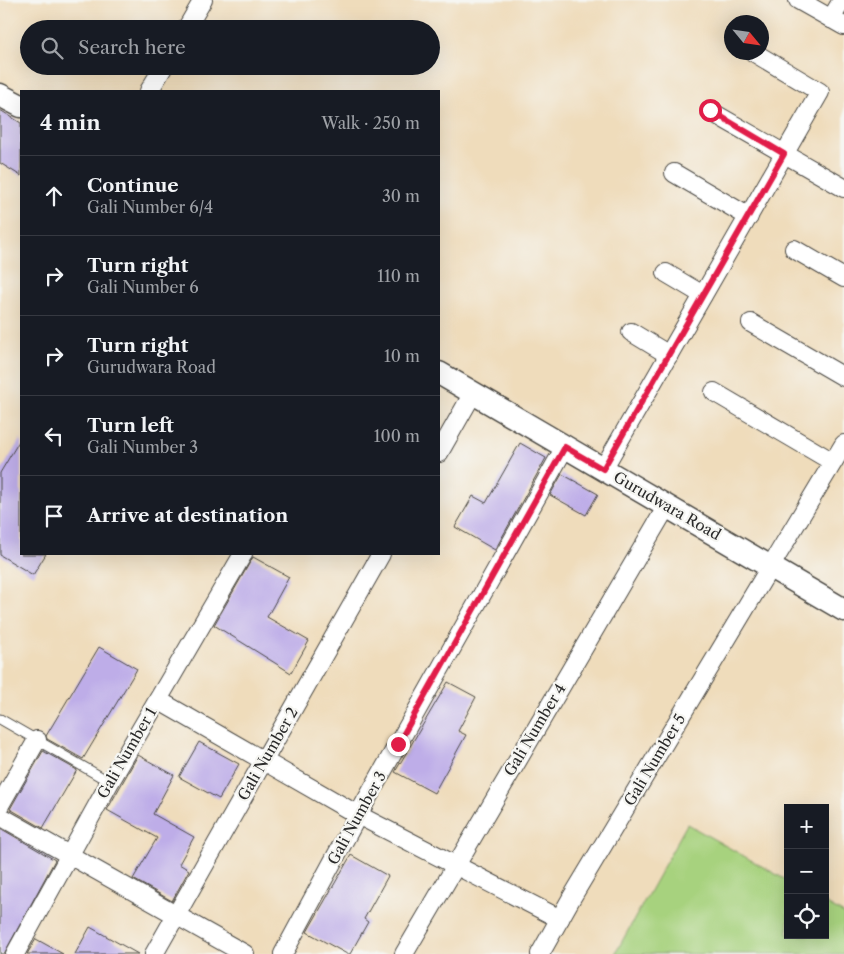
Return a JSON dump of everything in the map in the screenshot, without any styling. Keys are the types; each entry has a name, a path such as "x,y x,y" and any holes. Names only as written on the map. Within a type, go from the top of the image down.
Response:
{"street":[{"path":"191,20 203,0"},
{"path":"798,0 838,22 842,0"},
{"path":"603,469 820,92 766,60"},
{"path":"150,90 159,75"},
{"path":"0,95 20,105"},
{"path":"710,110 844,188"},
{"path":"674,173 748,217"},
{"path":"794,250 844,278"},
{"path":"666,273 703,295"},
{"path":"751,323 844,377"},
{"path":"631,332 669,355"},
{"name":"Gurudwara Road","path":"440,374 844,610"},
{"path":"714,392 833,462"},
{"path":"440,451 472,393"},
{"name":"Gali Number 5","path":"540,954 772,568 844,444"},
{"name":"Gali Number 3","path":"283,954 358,815 565,447"},
{"name":"Gali Number 4","path":"404,954 667,506"},
{"name":"Gali Number 1","path":"15,954 110,782 242,555"},
{"name":"Gali Number 2","path":"154,954 380,555"},
{"path":"158,700 358,815 560,919"},
{"path":"0,805 4,784 37,740"},
{"path":"0,816 245,954"}],"lane":[{"path":"0,719 110,782"}],"green space":[{"path":"687,824 784,879 784,939 829,939 829,905 844,914 844,954 615,954"}],"building":[{"path":"0,110 20,122 20,175 0,163"},
{"path":"20,440 20,555 45,555 33,575 0,555 0,473"},
{"path":"520,443 546,458 495,550 455,527 473,496 486,503"},
{"path":"562,474 598,494 586,515 550,495"},
{"path":"253,557 289,577 267,617 309,641 291,673 214,625"},
{"path":"99,647 137,669 83,759 47,739 46,736"},
{"path":"448,682 476,697 458,731 466,735 434,793 395,772"},
{"path":"199,742 239,764 219,799 179,777"},
{"path":"43,751 77,770 43,828 10,809"},
{"path":"138,755 174,775 153,814 194,837 179,864 189,870 172,901 133,879 157,838 107,810"},
{"path":"0,828 55,860 4,954 0,954"},
{"path":"351,855 388,876 364,919 368,922 350,954 347,954 307,932"},
{"path":"90,927 138,954 75,954"},
{"path":"36,939 63,954 27,954"}],"route":[{"path":"398,744 565,447 603,469 784,154 710,110"}]}
